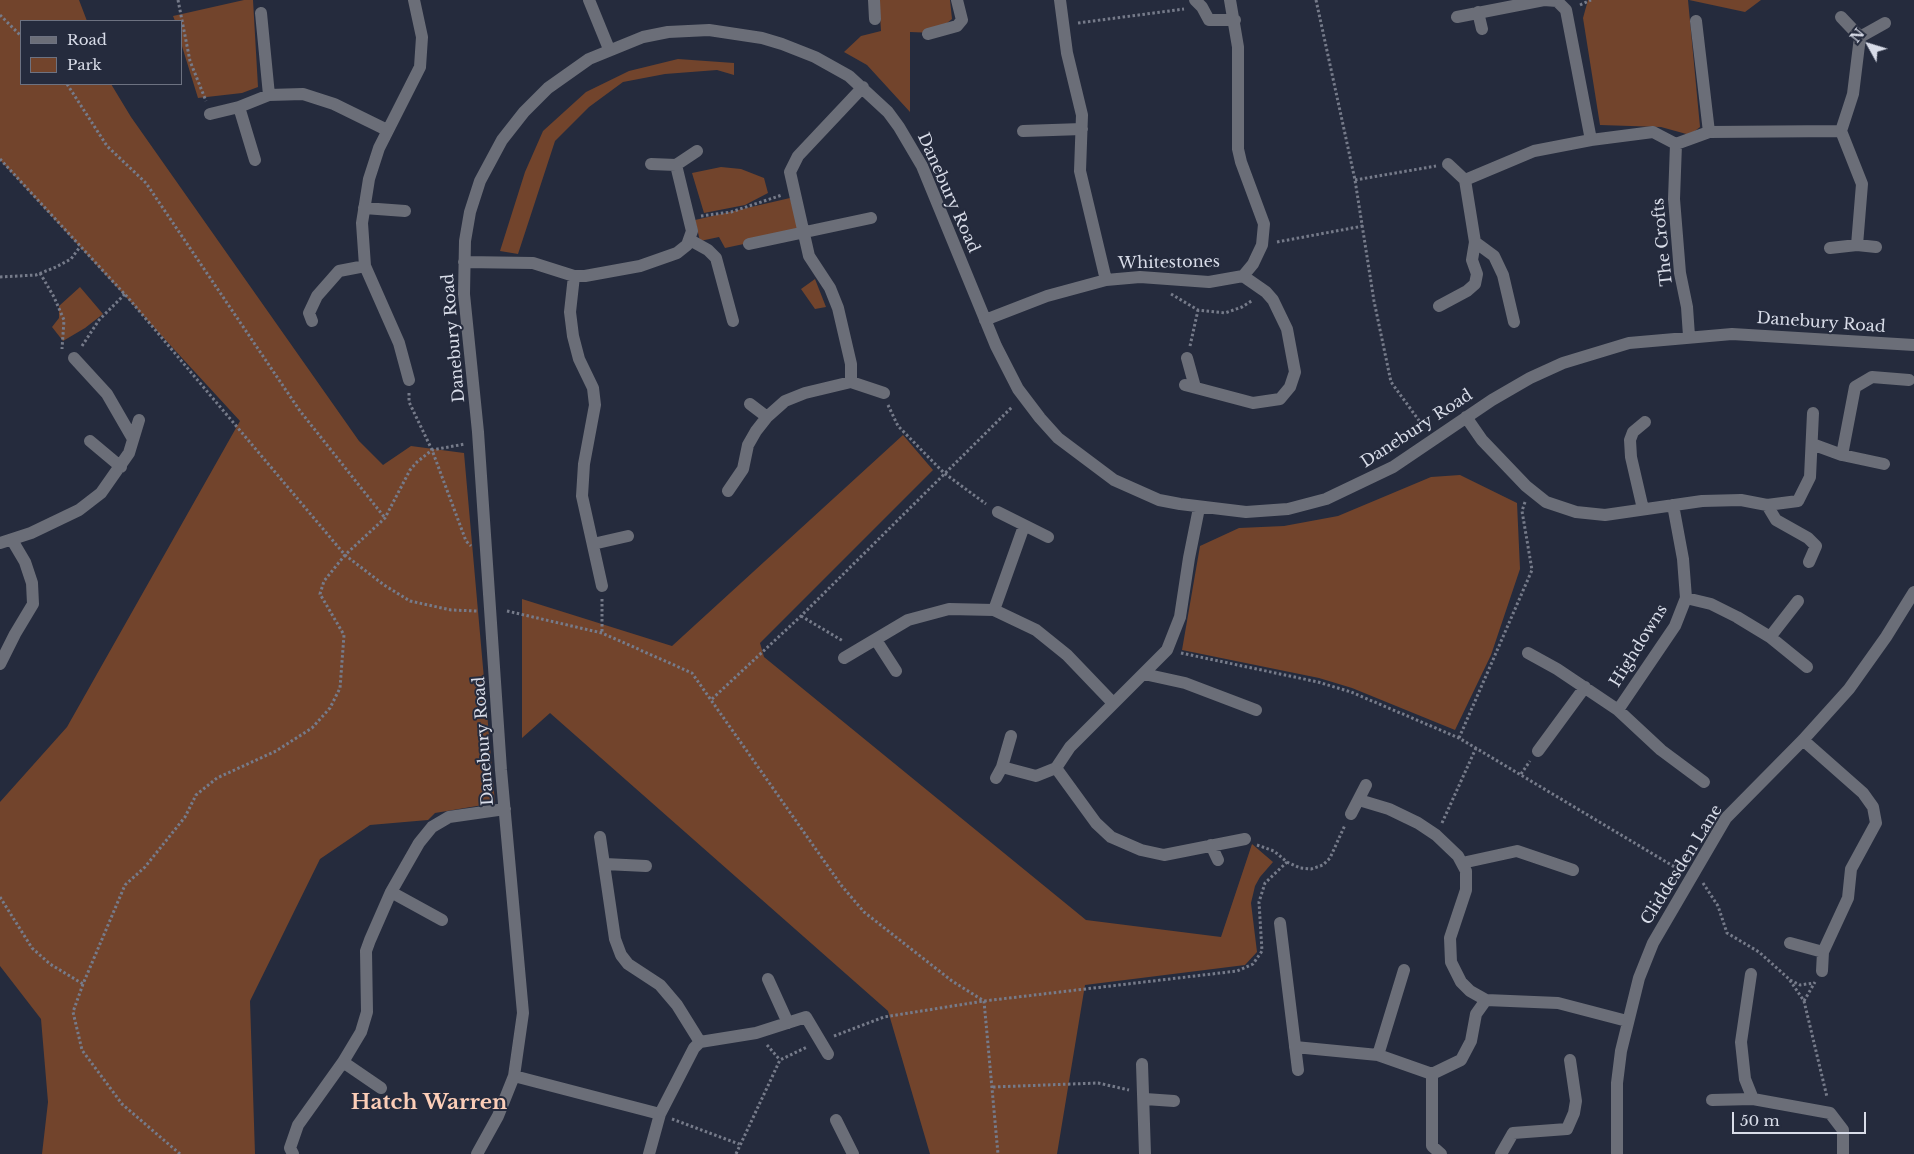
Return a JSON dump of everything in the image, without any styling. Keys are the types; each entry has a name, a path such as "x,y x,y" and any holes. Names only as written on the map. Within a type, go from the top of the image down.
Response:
{"street":[{"path":"409,380 399,343 365,266 362,235 364,208 373,165 387,130 414,80 422,58 422,37 414,0"},
{"path":"589,0 610,49"},
{"path":"874,0 875,19"},
{"path":"928,34 957,26 962,20 957,0"},
{"path":"1060,0 1067,54 1080,103 1082,129 1080,171 1106,280"},
{"name":"Whitestones","path":"985,320 1047,296 1106,280 1140,277 1209,282 1243,276 1253,264 1262,245 1264,224 1262,213 1241,162 1238,149 1240,84 1235,20 1230,0"},
{"path":"1457,17 1544,0 1564,2 1591,140"},
{"path":"1199,3 1209,20 1235,20"},
{"path":"1478,12 1482,29"},
{"path":"261,13 269,95"},
{"path":"1841,17 1860,38"},
{"path":"1696,21 1708,132"},
{"path":"1860,38 1885,23"},
{"name":"Danebury Road","path":"478,1154 498,1116 514,1076 523,1013 505,809 478,432 464,294 467,227 480,180 502,140 524,112 548,88 573,69 610,49 643,37 668,32 708,30 762,38 799,50 834,67 863,87 899,127 922,166 985,320 1018,389 1058,438 1096,468 1136,490 1159,500 1199,508 1246,512 1288,509 1326,499 1393,467 1466,417 1524,381 1563,363 1628,343 1689,336 1750,334 1914,345"},
{"path":"1857,245 1862,184 1841,131 1852,94 1860,38"},
{"path":"851,382 851,364 838,308 830,288 809,256 790,172 794,162 823,127 863,87"},
{"path":"210,114 240,106 269,95 289,93 312,96 387,130"},
{"path":"240,106 255,160"},
{"path":"1023,131 1082,129"},
{"path":"1465,180 1534,151 1591,140 1653,132 1676,144 1708,132 1841,131"},
{"name":"The Crofts","path":"1676,144 1674,199 1680,273 1687,307 1689,336"},
{"path":"651,164 676,165 697,151"},
{"path":"1439,306 1467,291 1475,284 1477,274 1472,260 1475,242 1465,180 1448,164"},
{"path":"464,262 533,263 574,276 596,275 654,262 678,253 690,240 692,231 676,165"},
{"path":"364,208 405,211"},
{"path":"749,244 871,218"},
{"path":"690,240 708,250 716,258 733,321"},
{"path":"1475,242 1494,256 1503,275 1514,322"},
{"path":"1830,248 1857,245 1876,247"},
{"path":"312,321 309,313 317,296 339,271 365,266"},
{"path":"574,276 570,312 573,336 594,396 594,417 584,464 582,496 602,586"},
{"path":"1187,358 1190,386 1253,403 1272,401 1286,393 1295,372 1291,345 1281,315 1266,292 1243,276"},
{"path":"74,358 107,394 133,439"},
{"path":"1842,455 1855,387 1872,377 1909,380"},
{"path":"728,491 743,469 748,445 767,418 785,401 851,382 884,393"},
{"path":"750,404 767,418"},
{"path":"1466,417 1482,440 1526,486 1546,502 1576,512 1605,515 1702,501 1741,500 1767,505 1798,501 1810,477 1813,414"},
{"path":"0,664 33,604 32,583 25,562 6,542 79,510 101,493 129,453 139,420"},
{"path":"1643,510 1631,456 1630,440 1633,432 1645,422"},
{"path":"90,441 121,467"},
{"path":"1812,444 1842,455 1884,464"},
{"name":"Highdowns","path":"1618,710 1675,626 1686,598 1683,559 1673,505"},
{"path":"1767,505 1776,520 1808,538 1816,546 1809,562"},
{"path":"1011,736 999,772 1036,776 1056,768 1070,747 1167,650 1180,617 1199,508"},
{"path":"998,512 1048,536"},
{"path":"994,610 1024,526"},
{"path":"593,544 628,536"},
{"name":"Cliddesden Lane","path":"1617,1154 1617,1083 1627,1021 1648,954 1713,838 1740,802 1803,740 1859,676 1914,592"},
{"name":"Highdowns","path":"1686,598 1711,604 1770,637 1807,668"},
{"path":"1770,637 1798,601"},
{"path":"848,655 908,620 949,609 994,610 1036,630 1067,655 1114,703"},
{"path":"876,640 896,671"},
{"name":"Highdowns","path":"1528,653 1558,669 1618,710 1660,750 1704,782"},
{"path":"1144,674 1185,683 1256,710"},
{"name":"Highdowns","path":"1538,750 1585,687"},
{"path":"1803,740 1863,793 1873,807 1876,823 1851,869 1848,898 1824,952 1822,971"},
{"path":"1056,768 1096,823 1112,837 1141,850 1164,855 1246,839"},
{"path":"1351,814 1366,785"},
{"path":"1359,800 1389,810 1436,835 1458,856 1466,871 1466,890 1450,938 1451,962 1461,982 1470,991 1486,1000 1558,1003 1627,1021"},
{"path":"293,1154 290,1148 298,1125 344,1062 365,1022 368,1001 366,951 391,892 425,834 440,821 459,814 505,809"},
{"path":"600,838 615,939 621,955 628,964 660,986 678,1004 700,1042"},
{"path":"1211,845 1218,860"},
{"path":"1462,863 1517,851 1573,870"},
{"path":"605,864 646,866"},
{"path":"391,892 442,920"},
{"path":"1280,923 1298,1070"},
{"path":"1790,943 1824,952"},
{"path":"1378,1055 1404,970"},
{"path":"1751,974 1741,1042 1745,1079 1753,1099"},
{"path":"768,979 788,1023"},
{"path":"1295,1047 1378,1055 1432,1074 1461,1060 1471,1041 1476,1014 1486,1000"},
{"path":"649,1154 660,1114 694,1048 700,1042 756,1033 806,1017 828,1054"},
{"path":"1501,1154 1513,1133 1567,1129 1574,1113 1576,1101 1570,1060"},
{"path":"344,1062 381,1088"},
{"path":"1142,1064 1145,1096 1145,1154"},
{"path":"1432,1074 1432,1146 1441,1154"},
{"path":"514,1076 660,1114"},
{"path":"1145,1096 1174,1101"},
{"path":"1712,1100 1753,1099 1830,1112 1843,1130 1843,1154"},
{"path":"836,1120 853,1154"}],"path":[{"path":"178,0 182,20"},
{"path":"1316,0 1355,180 1374,300 1391,382 1423,426"},
{"path":"1063,25 1199,3"},
{"path":"0,15 20,35"},
{"path":"182,20 190,61 210,114"},
{"path":"68,85 107,146 146,183 300,411 385,518"},
{"path":"0,159 125,294 345,555 384,586 410,601 451,610 480,611"},
{"path":"1355,180 1448,164"},
{"path":"688,218 731,212 794,190"},
{"path":"1262,245 1363,226"},
{"path":"0,277 11,278 40,273 72,259 80,247"},
{"path":"40,273 54,297 64,320 61,352 74,358 99,320 125,294"},
{"path":"1165,291 1198,310 1225,313 1242,308 1266,292"},
{"path":"1187,358 1198,310"},
{"path":"409,380 409,402 432,450 466,541 476,552"},
{"path":"884,393 898,426 944,473 998,512"},
{"path":"712,699 800,616 1012,407"},
{"path":"180,1154 122,1104 82,1050 73,1012 83,984 124,885 145,867 185,816 196,795 217,778 276,751 312,728 330,708 340,688 344,635 320,594 324,581 345,555 385,518 410,470 432,450 470,443"},
{"path":"1459,738 1532,570 1522,511 1526,501"},
{"path":"602,586 602,633"},
{"path":"508,611 602,633 692,672 842,885 864,912 952,981 984,1001"},
{"path":"800,616 844,641 848,655"},
{"path":"1167,650 1318,682 1351,692 1459,738 1678,869"},
{"path":"1436,835 1476,748"},
{"path":"1246,839 1274,850 1288,862 1300,868 1311,869 1323,865 1330,858 1351,814"},
{"path":"736,1154 739,1144 780,1060 820,1041 884,1017 984,1001 1237,971 1253,964 1262,951 1259,902 1265,883 1288,862"},
{"path":"1703,883 1718,906 1727,933 1759,952 1789,979 1800,985 1814,983"},
{"path":"0,897 32,948 50,964 83,984"},
{"path":"1804,1001 1822,971"},
{"path":"1789,979 1804,1001 1830,1112"},
{"path":"984,1001 998,1154"},
{"path":"993,1087 1098,1082 1145,1096"},
{"path":"660,1114 739,1144"}],"green space":[{"path":"0,0 79,0 87,20 20,20 20,85 112,85 131,117 359,441 383,465 411,446 464,453 495,803 435,813 428,820 370,825 320,859 250,1001 255,1154 42,1154 48,1102 41,1019 0,966 0,802 67,727 240,421 0,160"},
{"path":"244,0 253,0 258,87 242,93 198,98 182,46 182,20 175,20 173,16"},
{"path":"879,0 950,0 952,19 935,33 910,32 910,112 867,65 844,52 861,36 881,31"},
{"path":"1588,0 1688,0 1700,127 1690,135 1661,127 1600,125 1583,18"},
{"path":"1689,0 1761,0 1745,12"},
{"path":"678,59 734,63 734,75 717,70 665,74 623,82 589,107 555,141 518,254 500,251 525,172 543,131 586,92 629,71"},
{"path":"721,167 741,169 764,178 768,193 745,205 704,213 692,173"},
{"path":"790,198 800,232 725,248 719,237 700,241 695,220"},
{"path":"815,279 826,307 815,309 801,289"},
{"path":"80,287 103,314 85,328 63,341 52,327 59,318 59,306"},
{"path":"903,435 933,470 760,643 764,657 1086,920 1221,937 1252,844 1273,862 1255,886 1251,903 1257,952 1245,965 1085,985 1057,1154 930,1154 888,1011 550,713 522,738 522,599 672,646"},
{"path":"1460,475 1517,503 1520,569 1491,655 1455,730 1352,688 1319,678 1182,650 1200,546 1239,528 1284,526 1338,516 1431,477"}],"district":[{"name":"Hatch Warren","path":"429,1103"}]}
